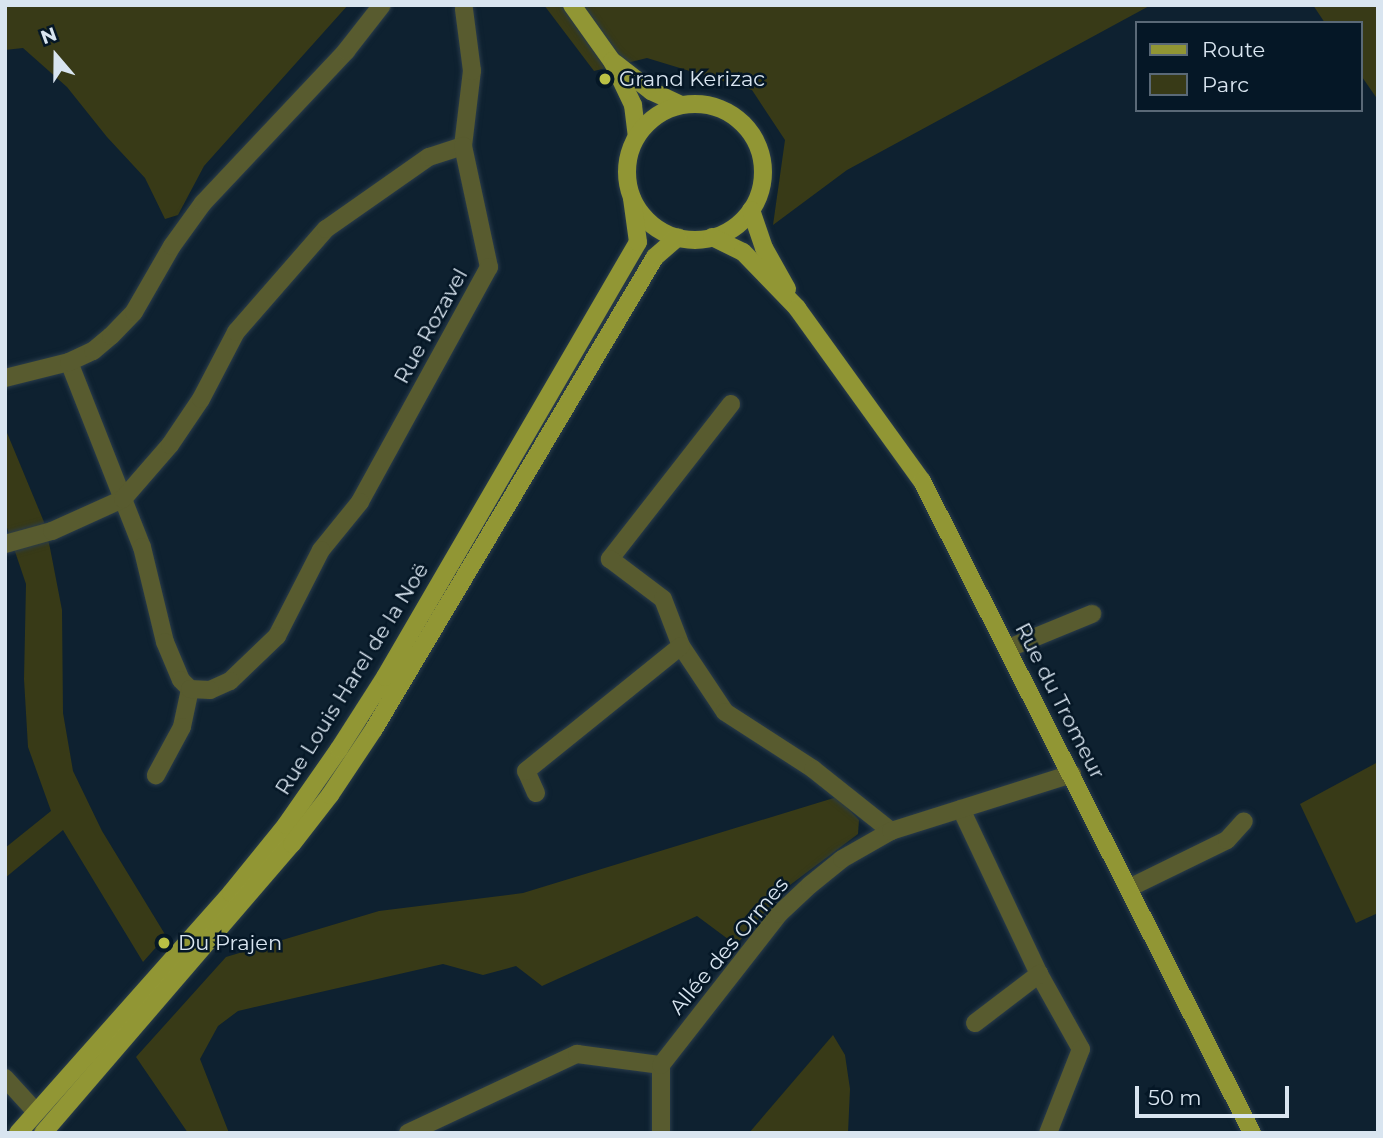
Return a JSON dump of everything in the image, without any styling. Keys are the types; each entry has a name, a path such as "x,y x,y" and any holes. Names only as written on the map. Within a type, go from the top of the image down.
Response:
{"main road":[{"path":"572,5 612,61 633,105 637,136"},
{"path":"612,61 651,91 681,105"},
{"path":"708,104 733,114 752,133 762,158 762,185 751,210 734,227 712,237 678,237 659,229 643,216 632,198 627,177 629,156 637,136 656,116 681,105 708,104"},
{"name":"Rue Louis Harel de la Noë","path":"18,1133 231,893 286,825 339,749 398,654 638,242 632,198"},
{"name":"Rue du Tromeur","path":"751,210 764,248 797,308 922,481 1009,648 1252,1133"},
{"name":"Rue Louis Harel de la Noë","path":"43,1133 292,844 330,795 374,729 655,257 678,237"},
{"name":"Rue du Tromeur","path":"712,237 743,252 797,308"}],"street":[{"path":"5,378 69,362 93,351 134,312 172,246 203,203 346,51 382,5"},
{"name":"Rue Rozavel","path":"190,689 210,690 230,681 277,636 321,550 360,502 489,267 463,146 472,71 464,9"},
{"path":"10,542 52,531 123,499 145,477 178,433 201,399 236,332 326,229 429,157 463,146"},
{"path":"69,362 142,547 165,642 181,680 190,689 182,727 156,775"},
{"path":"731,404 610,559 663,599 681,646 725,712 813,769 891,831"},
{"path":"1009,648 1092,614"},
{"path":"536,793 526,771 681,646"},
{"name":"Allée des Ormes","path":"661,1065 779,914 842,859 891,831 1072,774"},
{"path":"961,809 1039,974 1081,1049 1048,1133"},
{"path":"1129,888 1227,840 1244,821"},
{"path":"975,1023 1039,974"},
{"path":"408,1133 577,1054 661,1065 661,1133"},
{"path":"5,1078 36,1112"}],"green space":[{"path":"5,5 348,5 204,166 178,215 165,219 145,178 107,137 67,87 23,48 5,50"},
{"path":"544,5 1151,5 847,170 773,225 785,140 752,90 647,58 594,71"},
{"path":"1313,5 1378,5 1378,100 1362,77 1362,21 1324,21"},
{"path":"5,428 44,522 50,548 62,610 63,713 73,771 102,831 166,936 143,962 63,830 5,878 5,848 51,811 28,747 24,679 26,584 5,522"},
{"path":"1378,762 1378,913 1356,923 1300,804"},
{"path":"837,797 859,820 858,834 786,888 736,945 697,916 542,986 516,966 483,975 443,964 238,1011 218,1026 200,1059 229,1133 188,1133 136,1057 226,957 379,911 523,893"},
{"path":"833,1035 845,1055 850,1089 848,1133 749,1133"}],"place":[{"name":"Grand Kerizac","path":"605,79"},
{"name":"Du Prajen","path":"164,943"}]}
